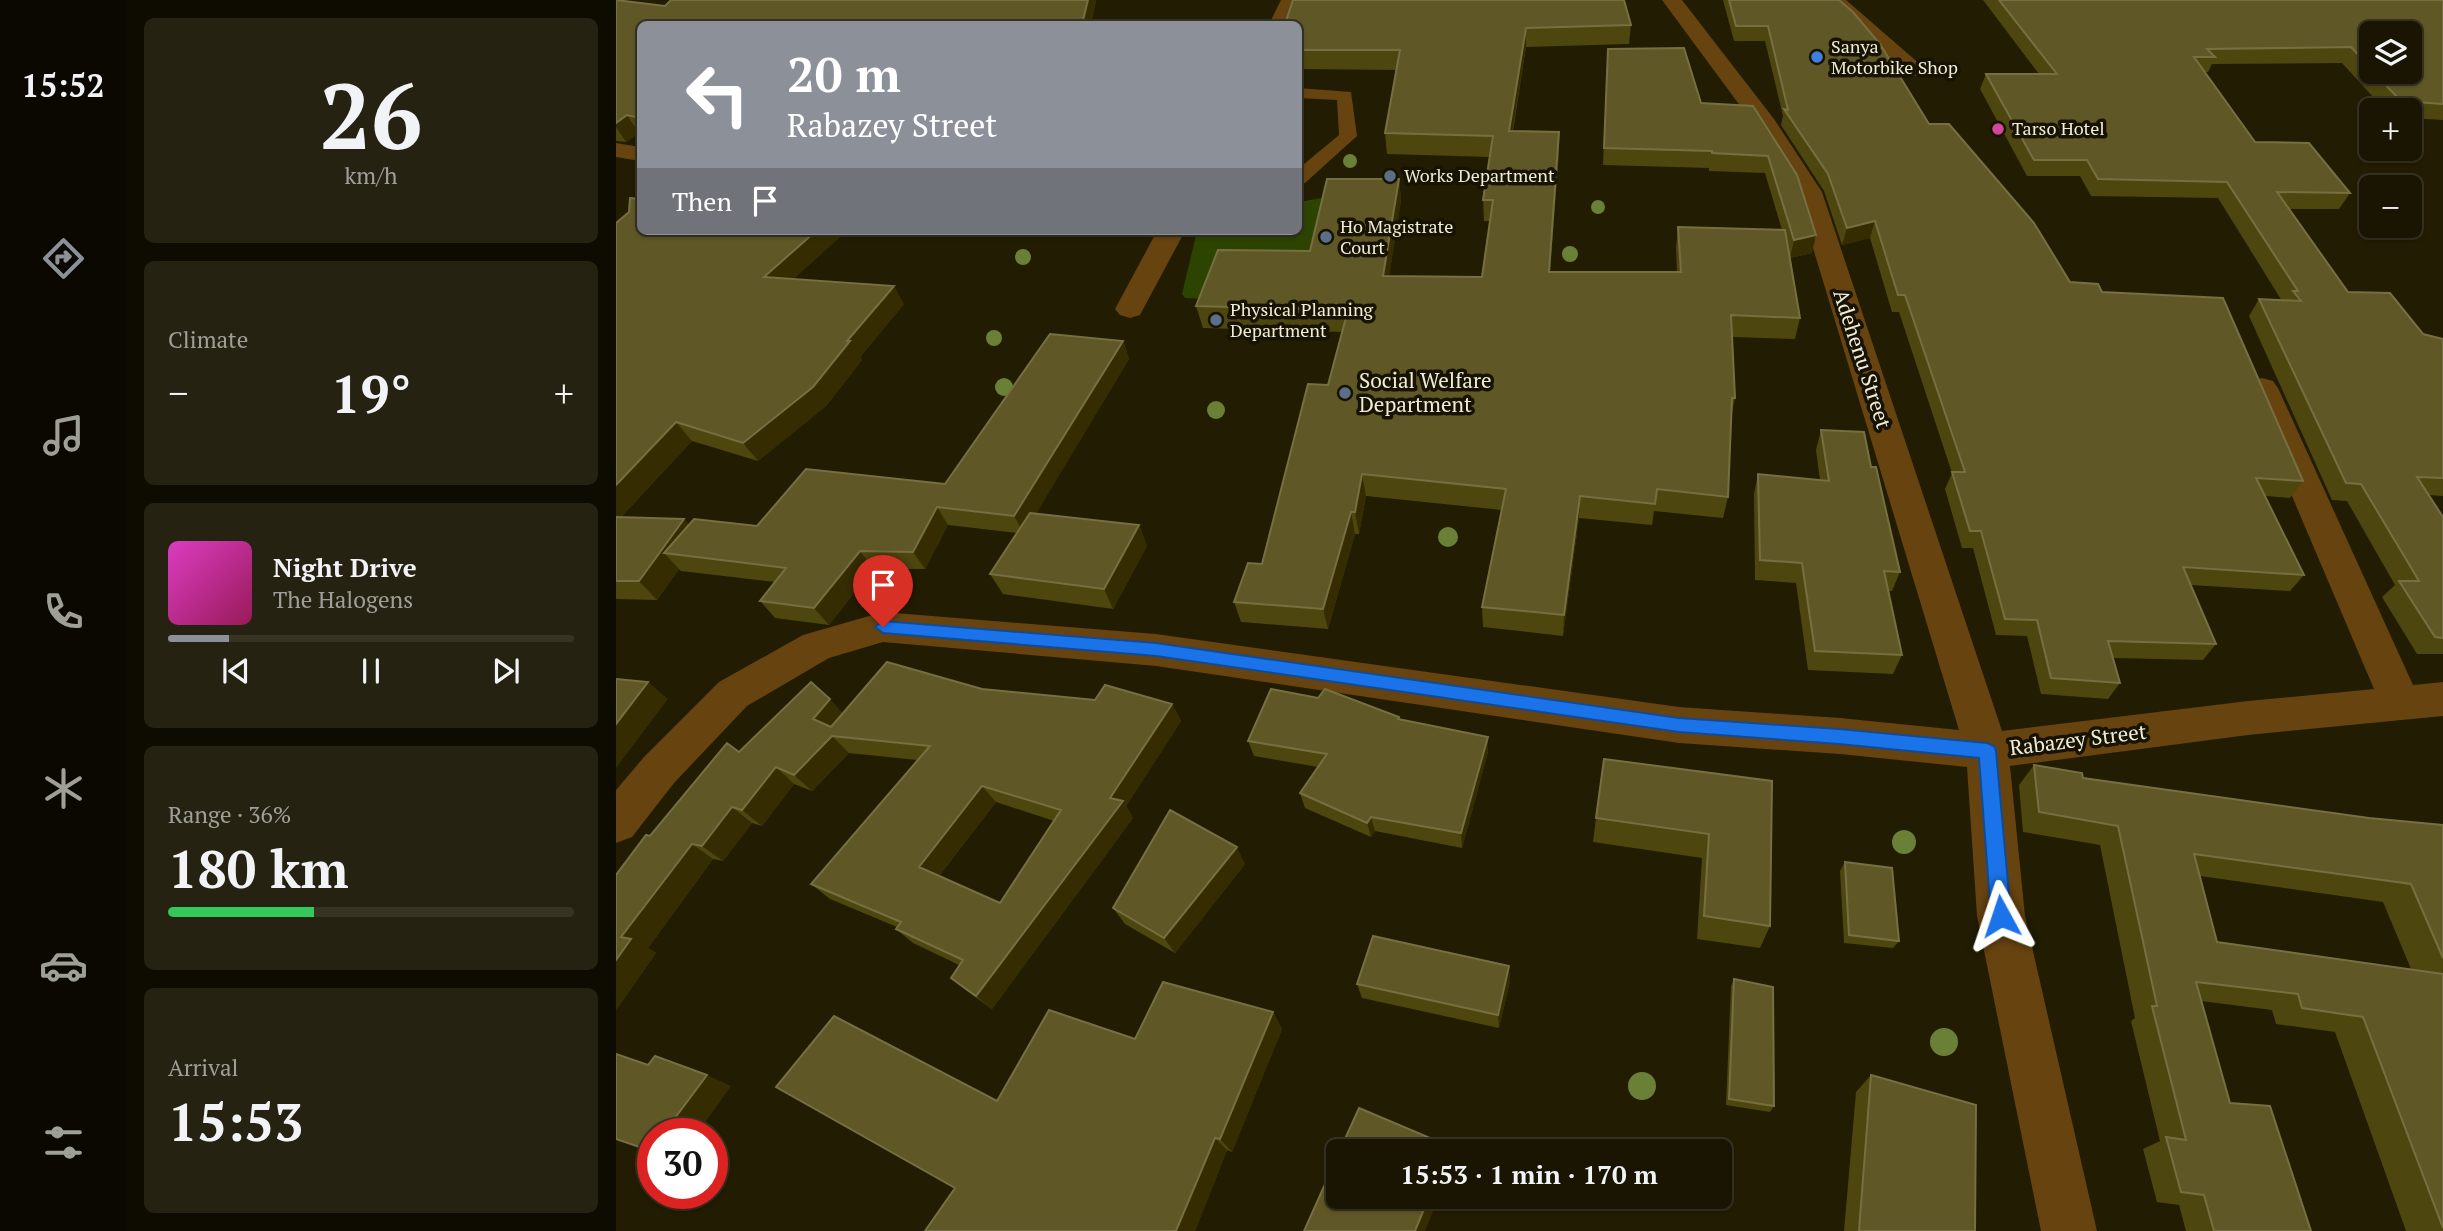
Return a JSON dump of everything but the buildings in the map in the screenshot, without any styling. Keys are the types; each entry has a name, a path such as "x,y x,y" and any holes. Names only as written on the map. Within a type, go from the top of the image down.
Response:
{"street":[{"path":"1280,21 1291,0"},
{"name":"Adehenu Street","path":"1672,0 1766,124 1808,192 1987,751 2001,916 2069,1231"},
{"path":"1834,0 1914,72"},
{"path":"616,150 637,154"},
{"path":"1130,309 1169,235"},
{"path":"2252,365 2401,703"},
{"name":"Rabazey Street","path":"616,823 659,770 733,694 817,646 883,627 1156,650 1679,725 1839,736 1987,751 2248,718 2443,699"}],"lane":[{"path":"1302,93 1345,96 1348,136 1302,176"}],"green space":[{"path":"1327,197 1306,283 1204,299 1185,298 1182,294 1196,235 1302,235 1302,201"}],"place":[{"name":"Sanya Motorbike Shop","path":"1817,57"},
{"name":"Tarso Hotel","path":"1998,129"},
{"name":"Works Department","path":"1390,176"},
{"name":"Ho Magistrate Court","path":"1326,237"},
{"name":"Physical Planning Department","path":"1216,320"},
{"name":"Social Welfare Department","path":"1345,393"}],"route":[{"path":"883,627 1156,650 1679,725 1839,736 1987,751 2001,916"}]}
